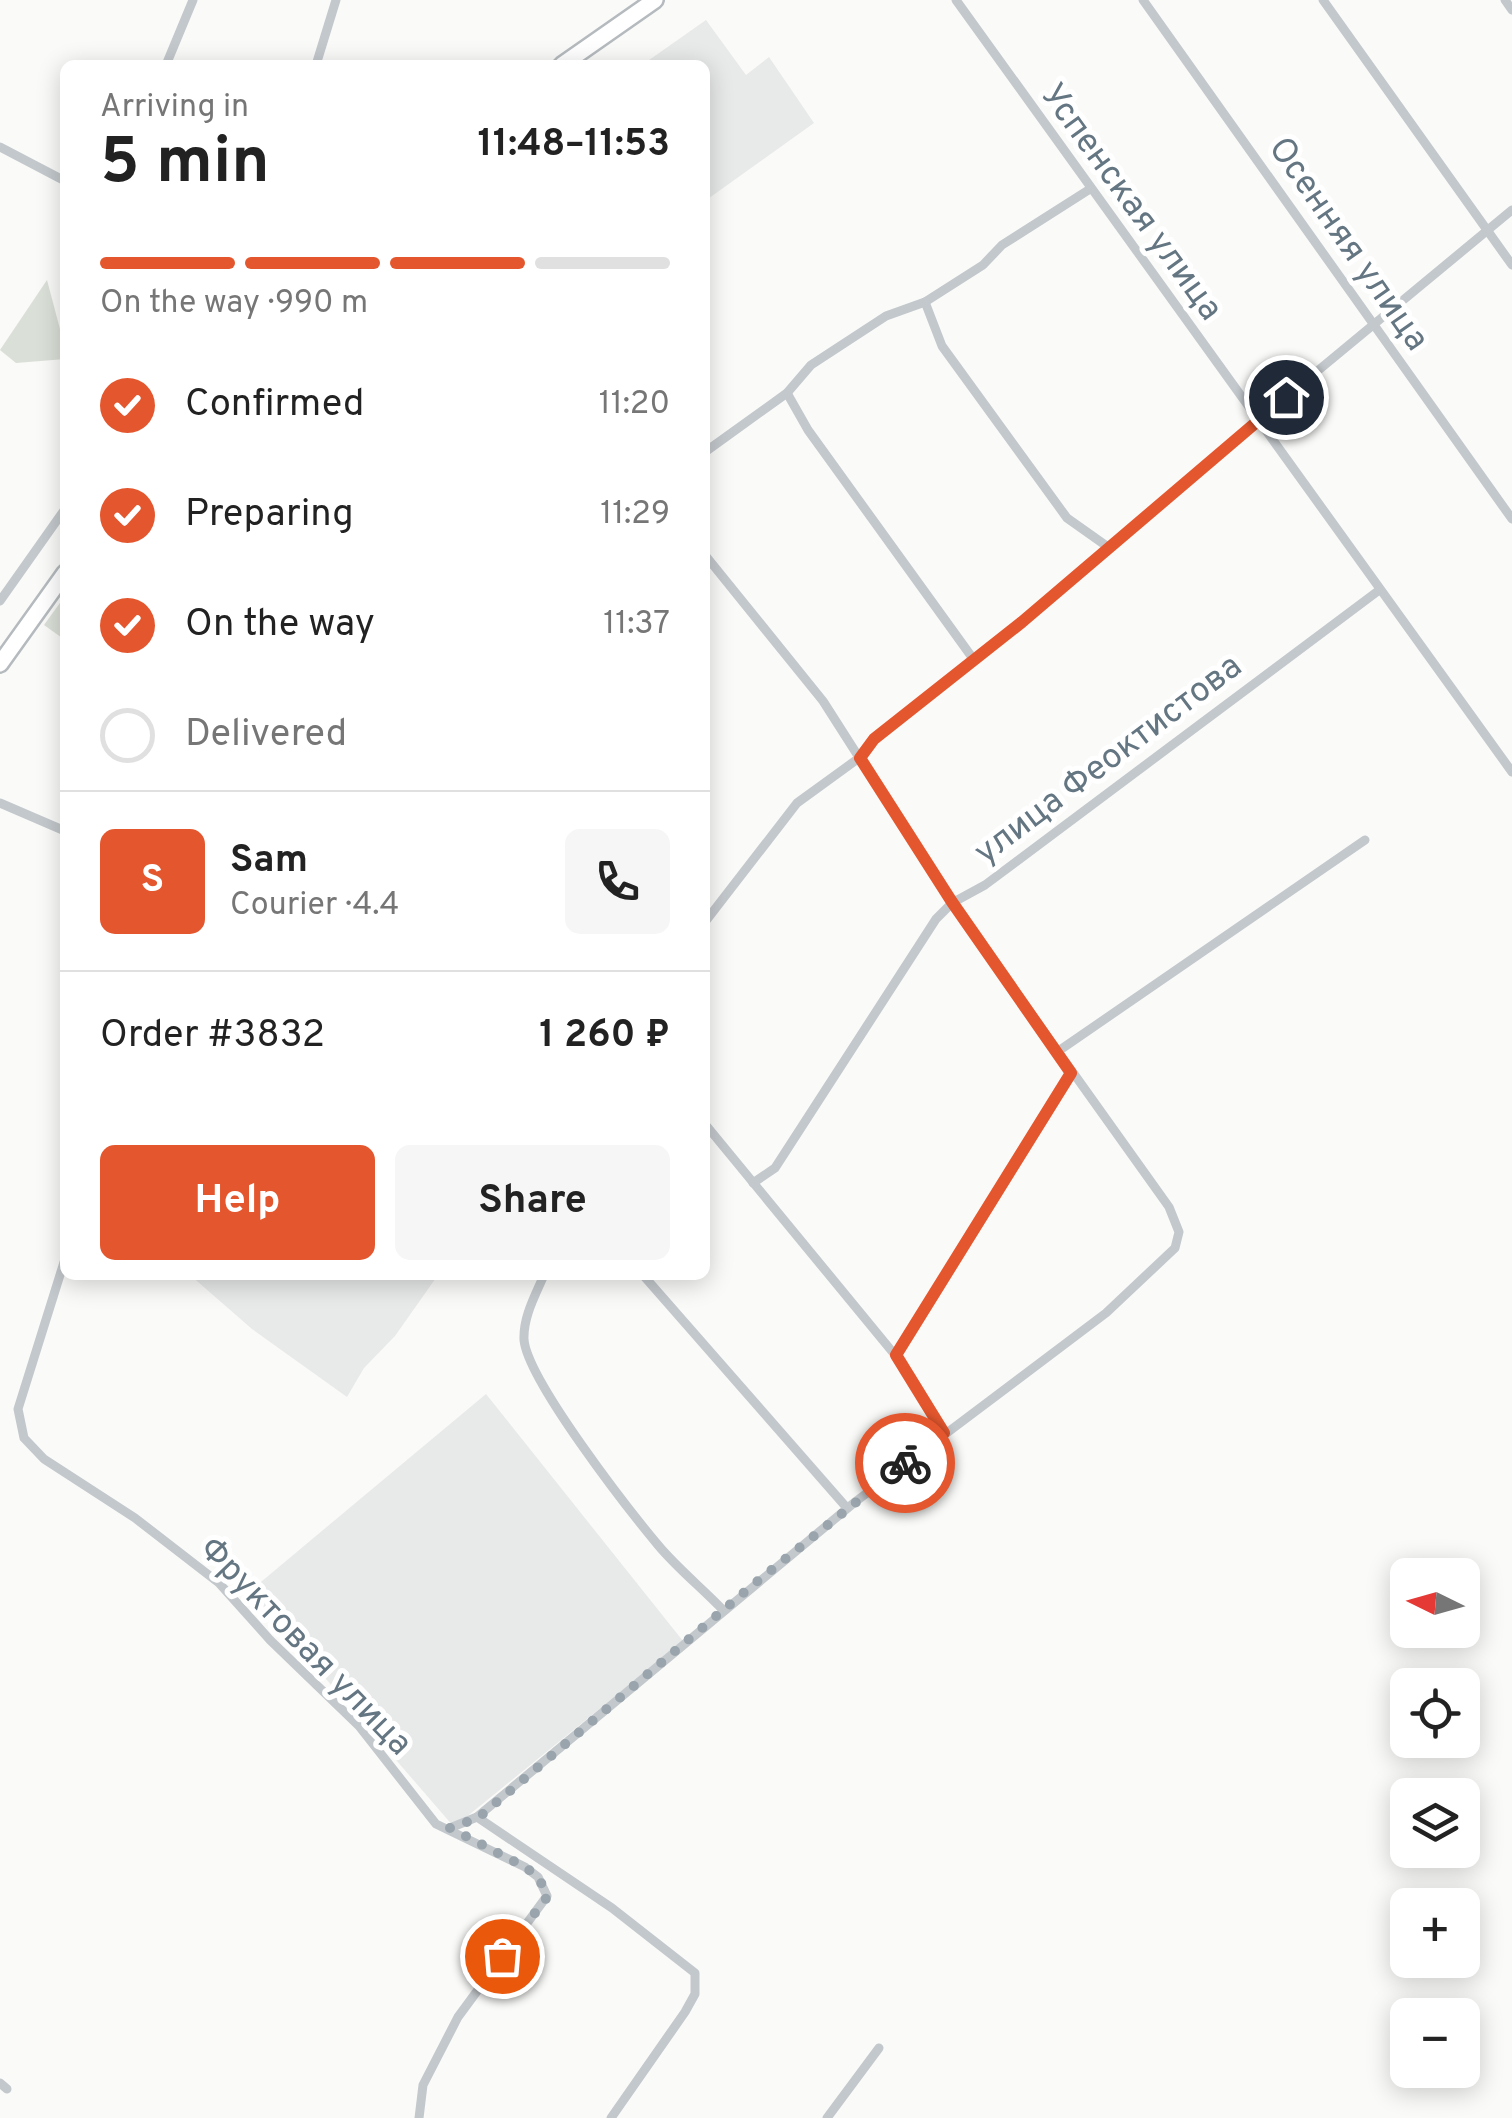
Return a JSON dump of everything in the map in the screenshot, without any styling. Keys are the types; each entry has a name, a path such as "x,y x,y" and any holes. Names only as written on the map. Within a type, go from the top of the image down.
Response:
{"main road":[{"path":"569,60 654,0"},
{"path":"0,664 60,581"}],"street":[{"path":"168,60 193,0"},
{"path":"318,60 336,0"},
{"name":"Успенская улица","path":"956,0 1512,772"},
{"name":"Осенняя улица","path":"1142,0 1512,519"},
{"path":"1323,0 1512,265"},
{"path":"1504,0 1512,10"},
{"path":"0,147 60,178"},
{"path":"710,448 787,392 811,365 886,316 925,302 983,265 1002,245 1090,189"},
{"path":"710,916 797,804 860,758 874,739 974,660 1512,210"},
{"path":"925,302 942,346 1067,518 1108,547"},
{"path":"787,392 808,430 974,660"},
{"path":"0,601 60,516"},
{"path":"450,1828 478,1818 846,1508 1106,1313 1176,1248 1179,1232 1169,1207 952,902 824,701 710,562"},
{"name":"улица Феоктистова","path":"753,1183 775,1168 936,919 952,902 985,884 1378,591"},
{"path":"0,802 60,830"},
{"path":"1057,1052 1365,840"},
{"path":"896,1355 1071,1073"},
{"path":"710,1130 896,1355 944,1433"},
{"name":"Фруктовая улица","path":"60,1275 18,1409 24,1438 44,1459 135,1518 219,1583 270,1640 359,1726 436,1824 525,1867 538,1877 548,1896 458,2017 423,2085 419,2118"},
{"path":"542,1280 524,1321 524,1345 537,1376 659,1547 723,1610"},
{"path":"646,1280 846,1508"},
{"path":"478,1818 612,1908 696,1974 695,1994 686,2012 612,2118"},
{"path":"827,2118 879,2048"}],"shaded area":[{"path":"706,20 746,75 769,57 814,123 710,197 710,60 649,60"},
{"path":"47,280 60,329 60,359 16,363 0,350"},
{"path":"60,603 60,636 44,625"},
{"path":"196,1280 434,1280 395,1336 364,1368 347,1397 252,1329"},
{"path":"486,1394 683,1641 454,1827 250,1591"}],"way so far":[{"path":"502,1956 548,1896 538,1877 525,1867 450,1828 478,1818 754,1584 905,1463"}],"route":[{"path":"905,1463 944,1433 896,1355 1071,1073 952,902 860,758 874,739 1022,622 1286,397"}]}
